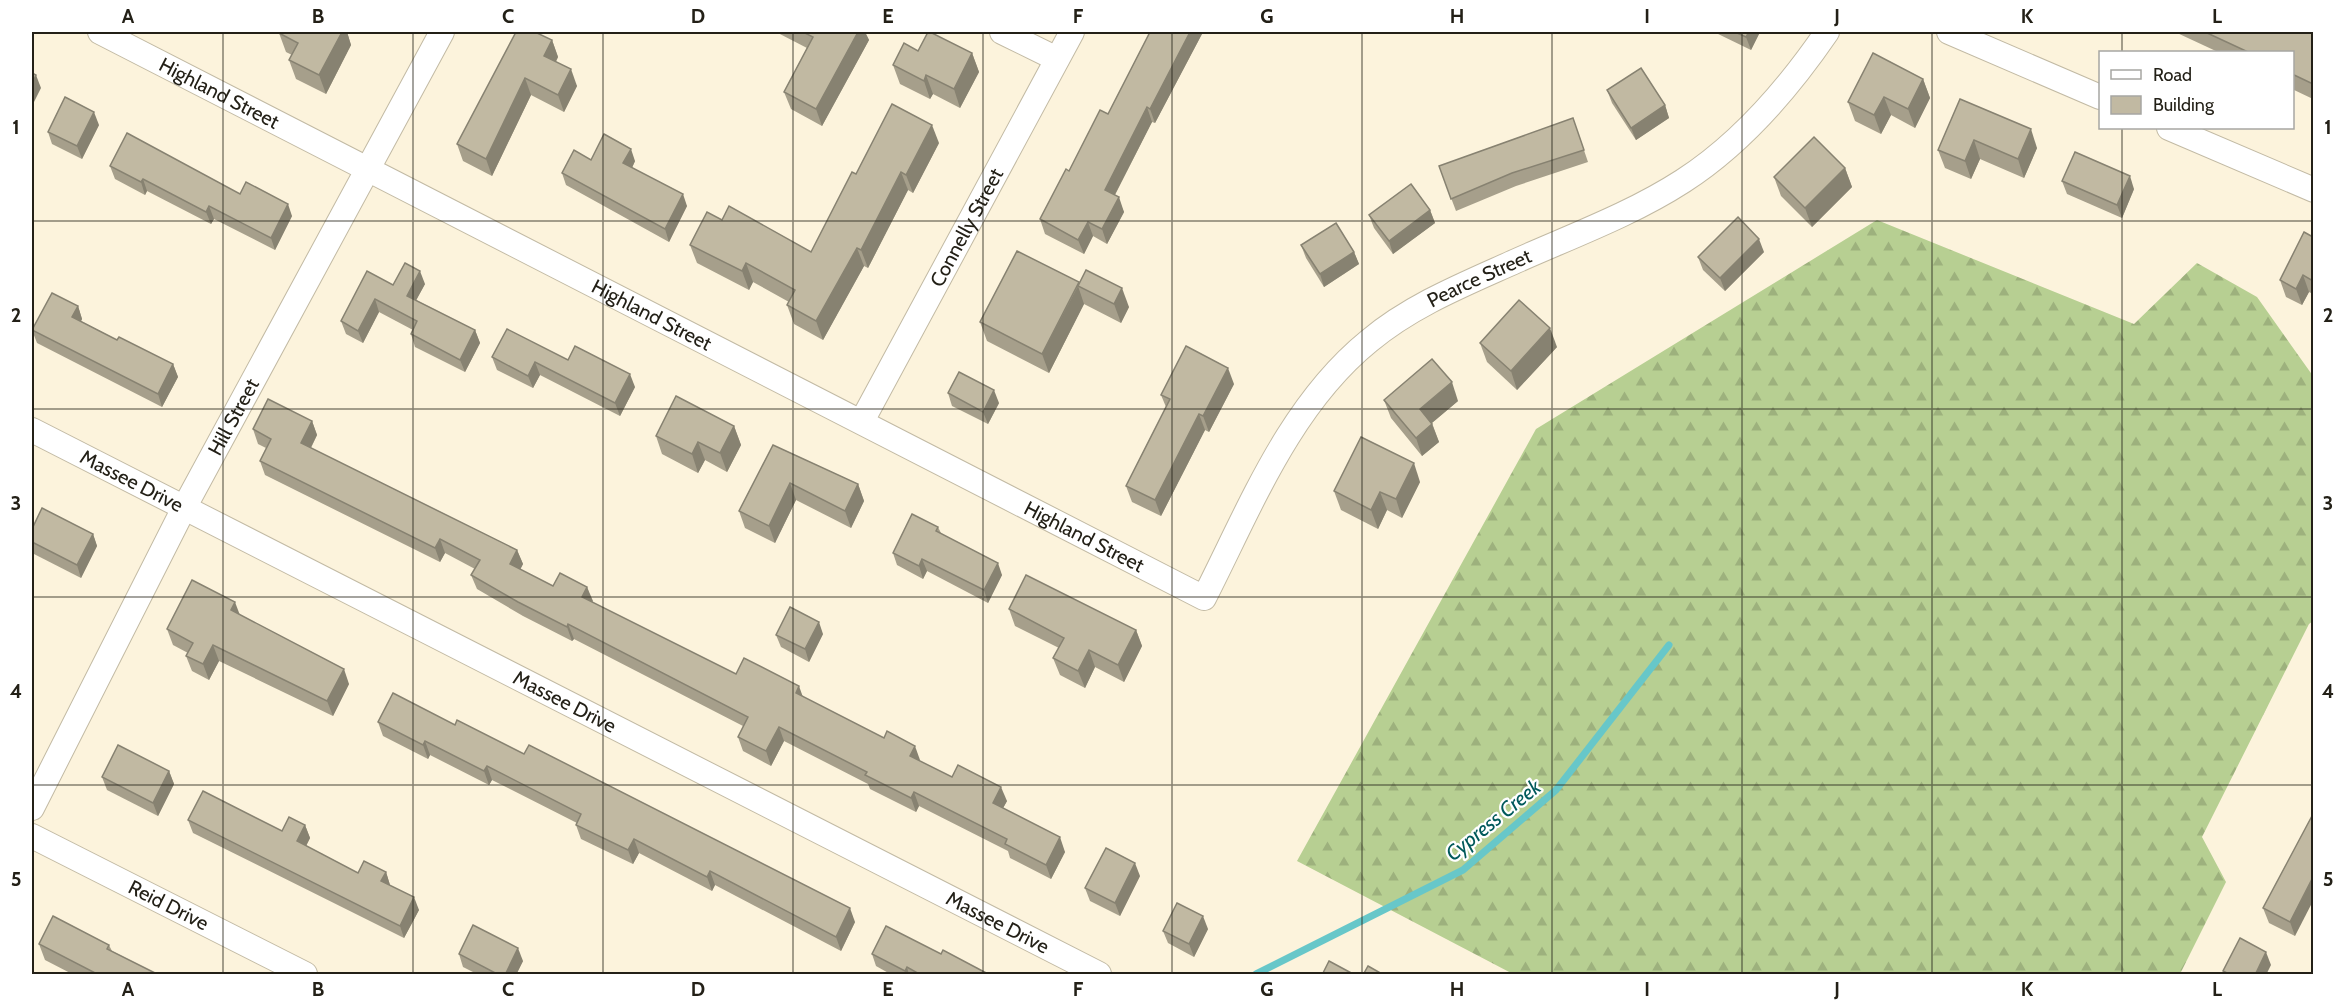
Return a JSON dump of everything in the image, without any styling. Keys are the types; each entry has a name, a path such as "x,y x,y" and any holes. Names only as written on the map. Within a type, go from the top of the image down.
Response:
{"street":[{"name":"Highland Street","path":"100,32 1204,598"},
{"name":"Hill Street","path":"32,808 184,508 442,32"},
{"path":"1002,32 1057,59"},
{"name":"Connelly Street","path":"862,422 1072,32"},
{"name":"Pearce Street","path":"1204,598 1302,412 1333,375 1369,341 1402,316 1444,293 1636,207 1683,181 1721,153 1768,109 1797,76 1827,32"},
{"path":"1949,32 2099,98"},
{"path":"2171,129 2313,190"},
{"name":"Massee Drive","path":"32,430 1099,975"},
{"name":"Reid Drive","path":"32,836 305,975"}],"green space":[{"path":"1877,220 2134,324 2197,263 2257,297 2313,376 2313,621 2309,624 2202,837 2226,882 2180,974 1513,974 1297,861 1536,429"}],"building":[{"path":"280,32 342,32 319,75 289,60 298,43"},
{"path":"516,32 535,32 552,40 544,56 571,69 558,95 525,78 486,159 457,144"},
{"path":"803,32 858,32 816,109 784,92 813,37"},
{"path":"928,32 972,53 954,89 926,75 924,81 893,65 904,43 918,51"},
{"path":"1150,32 1190,32 1150,109 1147,107 1105,190 1119,197 1102,229 1088,222 1078,240 1040,219 1066,169 1069,171 1100,110 1108,114"},
{"path":"1735,32 1749,32 1746,37"},
{"path":"2205,32 2313,32 2313,84 2294,75 2294,51 2246,51"},
{"path":"1873,53 1923,79 1908,109 1884,97 1874,115 1848,102"},
{"path":"1641,68 1665,105 1631,128 1607,90"},
{"path":"65,97 94,112 77,146 48,132"},
{"path":"1960,99 2031,129 2018,159 1974,140 1965,161 1938,150"},
{"path":"892,104 932,125 906,175 901,172 861,250 857,248 816,321 787,305 795,290 746,263 742,271 690,245 707,212 722,220 729,206 811,252 852,172 856,174"},
{"path":"1573,118 1584,150 1512,173 1451,199 1439,166"},
{"path":"127,133 240,194 246,182 288,204 271,238 209,206 206,212 143,179 141,182 110,166"},
{"path":"604,134 631,149 623,163 683,194 665,229 562,173 574,150 591,160"},
{"path":"1814,137 1845,168 1805,208 1774,177"},
{"path":"2075,152 2130,176 2117,205 2062,181"},
{"path":"1411,184 1430,210 1389,241 1369,215"},
{"path":"1738,217 1759,239 1720,278 1698,257"},
{"path":"1336,223 1354,252 1320,274 1301,245"},
{"path":"2304,232 2313,237 2313,281 2303,275 2296,289 2280,280"},
{"path":"1017,251 1079,282 1042,354 980,322"},
{"path":"405,263 420,271 407,296 475,330 460,360 411,334 417,321 375,299 358,331 341,321 367,271 393,285"},
{"path":"1086,270 1122,288 1114,304 1078,286"},
{"path":"52,293 78,306 72,317 117,340 119,337 173,364 158,394 32,330"},
{"path":"1519,300 1550,328 1511,371 1480,343"},
{"path":"507,329 568,360 575,346 630,374 615,403 535,362 528,376 492,357"},
{"path":"1186,346 1228,368 1203,416 1199,414 1155,500 1126,486 1170,399 1161,395"},
{"path":"1432,359 1452,382 1420,409 1432,424 1416,438 1384,400"},
{"path":"959,372 994,390 983,412 948,393"},
{"path":"676,396 734,426 720,453 698,442 692,454 656,436"},
{"path":"268,399 312,421 301,443 517,550 510,564 553,586 560,573 587,587 582,597 736,674 744,658 799,686 796,693 884,738 887,731 915,746 910,756 952,777 958,765 1001,787 993,803 1060,837 1046,865 1005,844 1007,839 914,792 911,798 865,775 867,772 779,727 766,751 738,737 748,717 568,624 567,627 518,602 471,575 480,560 440,539 435,548 260,461 271,439 253,429"},
{"path":"1361,437 1414,463 1396,499 1380,492 1371,510 1334,491"},
{"path":"773,445 858,484 845,511 790,483 769,526 739,511"},
{"path":"42,508 93,534 77,565 32,542 32,529"},
{"path":"912,514 938,527 936,531 998,563 984,590 922,559 919,566 893,553"},
{"path":"1026,575 1136,630 1118,665 1089,650 1078,671 1053,658 1064,638 1009,609"},
{"path":"192,580 235,602 231,610 344,669 327,701 213,645 203,664 186,656 193,643 167,629"},
{"path":"790,607 819,622 805,649 776,635"},
{"path":"393,693 455,725 457,720 524,754 529,745 850,908 836,937 710,871 707,877 634,839 628,850 576,825 581,814 487,766 484,771 425,741 423,745 378,722"},
{"path":"118,745 169,771 153,803 102,777"},
{"path":"203,791 282,831 289,817 305,825 297,841 358,873 364,861 386,872 381,881 414,897 400,926 188,820"},
{"path":"2313,814 2313,877 2290,922 2263,908"},
{"path":"1106,848 1135,863 1115,903 1085,888"},
{"path":"1177,903 1203,916 1189,944 1163,931"},
{"path":"53,916 109,945 107,949 159,975 99,975 39,944"},
{"path":"473,925 518,948 505,975 499,975 459,954"},
{"path":"886,926 941,954 943,950 990,975 921,975 907,967 905,971 872,954"},
{"path":"2240,938 2266,952 2255,975 2231,975 2223,971"},
{"path":"1329,961 1355,975 1322,975"},
{"path":"1368,966 1384,975 1363,975"}],"waterway":[{"name":"Cypress Creek","path":"1256,974 1463,870 1556,790 1669,645"}]}
